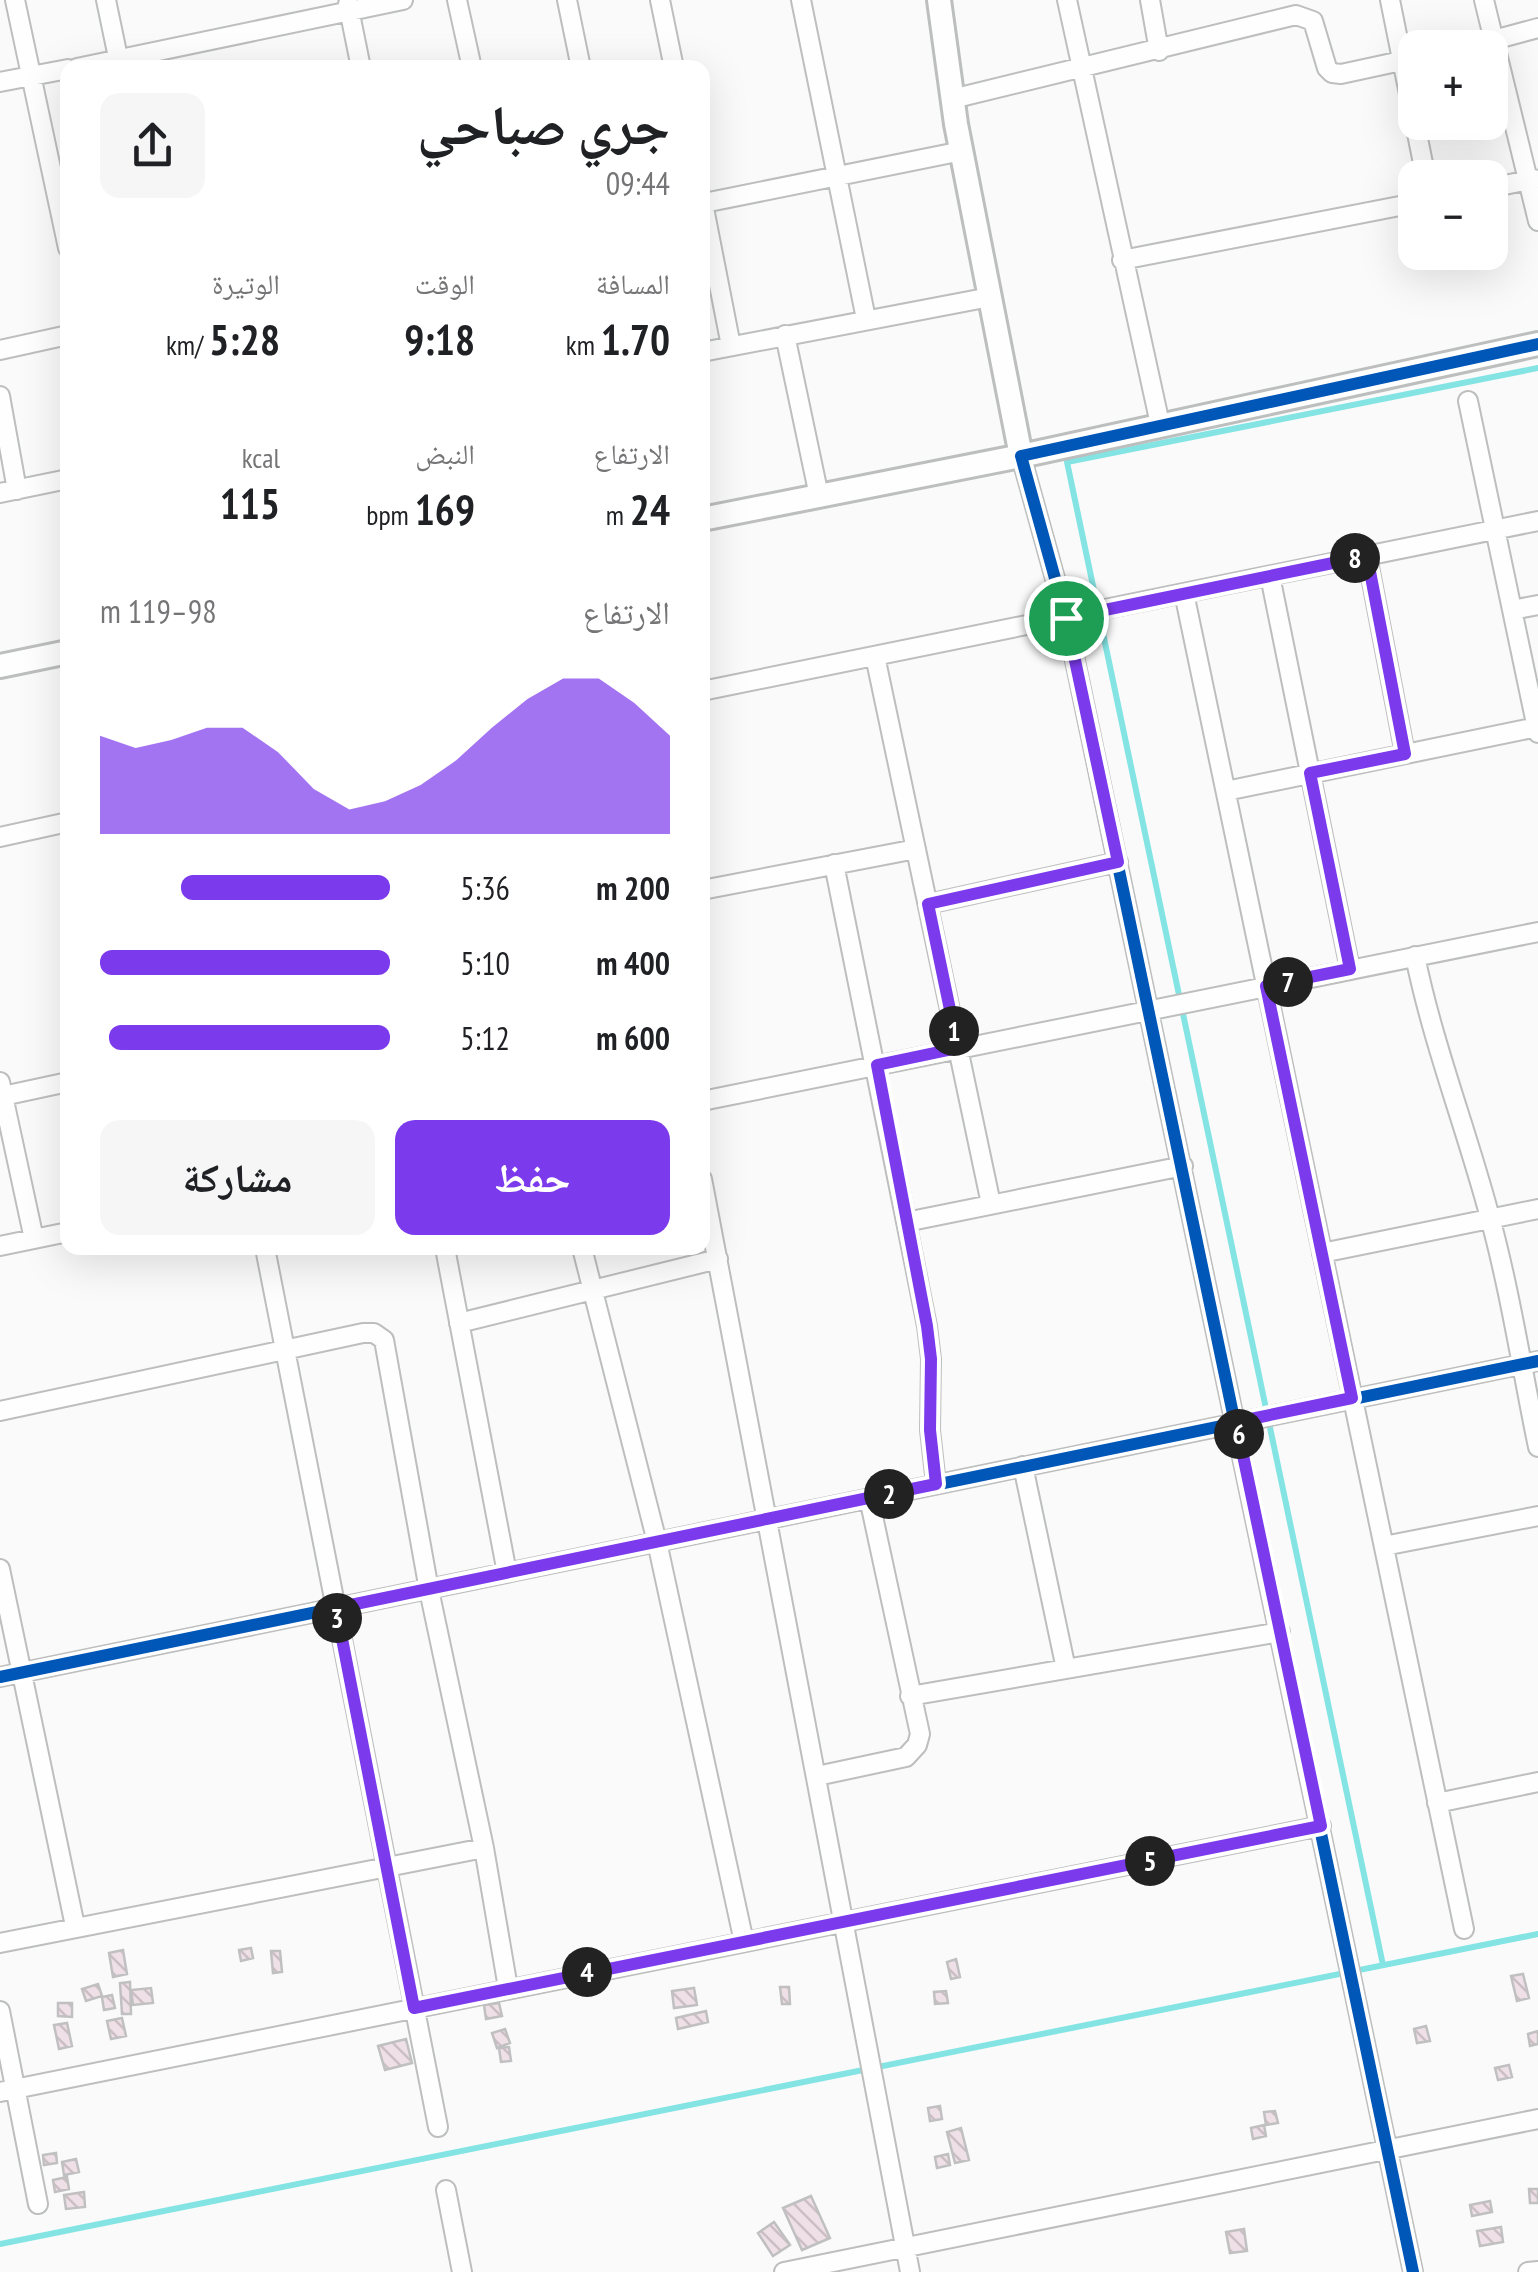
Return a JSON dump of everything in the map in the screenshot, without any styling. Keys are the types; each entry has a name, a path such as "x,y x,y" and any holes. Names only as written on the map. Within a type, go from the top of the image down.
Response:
{"main road":[{"path":"939,0 952,99 1021,456"},
{"path":"710,517 1021,456 1538,344"},
{"path":"0,666 60,654"}],"street":[{"path":"15,0 60,210"},
{"path":"106,0 119,60"},
{"path":"136,60 348,6 403,0"},
{"path":"458,0 470,60"},
{"path":"567,0 579,60"},
{"path":"660,0 672,60"},
{"path":"801,0 866,320"},
{"path":"1067,0 1160,424"},
{"path":"1150,0 1160,51"},
{"path":"1390,0 1400,30"},
{"path":"1484,0 1490,30"},
{"path":"348,6 359,60"},
{"path":"952,99 1296,15 1313,21 1332,73 1398,61"},
{"path":"1508,37 1538,28"},
{"path":"0,82 60,71"},
{"path":"1508,97 1532,180 1538,221"},
{"path":"710,200 962,151"},
{"path":"1122,260 1398,206"},
{"path":"710,236 732,346"},
{"path":"710,350 990,296"},
{"path":"785,336 819,496"},
{"path":"0,350 60,337"},
{"path":"0,396 9,491 60,481"},
{"path":"1226,791 1537,730 1468,400"},
{"path":"1021,456 1066,618 1413,2272"},
{"path":"710,689 1538,521"},
{"path":"1367,556 1405,754"},
{"path":"1270,576 1350,969"},
{"path":"1184,593 1464,1930"},
{"path":"1512,610 1538,604"},
{"path":"876,656 991,1204"},
{"path":"0,836 60,824"},
{"path":"710,888 916,848"},
{"path":"928,904 1118,862"},
{"path":"834,864 929,1342 930,1430 936,1484"},
{"path":"710,1099 1538,932"},
{"path":"1415,956 1427,1014 1451,1081 1530,1363 1538,1447"},
{"path":"34,1238 1,1089 60,1083"},
{"path":"906,1222 1183,1166"},
{"path":"1322,1254 1538,1209"},
{"path":"710,1219 910,2272"},
{"path":"0,1246 60,1233"},
{"path":"266,1255 438,2128"},
{"path":"445,1255 507,1572"},
{"path":"584,1255 657,1542 744,1942"},
{"path":"459,1323 718,1259"},
{"path":"0,1411 364,1333 374,1332 384,1340 508,1988"},
{"path":"0,1677 1530,1363"},
{"path":"1024,1466 1066,1669"},
{"path":"817,1776 906,1756 917,1746 920,1734 869,1498"},
{"path":"1384,1546 1538,1516"},
{"path":"0,1569 75,1926"},
{"path":"910,1696 1280,1632"},
{"path":"1437,1802 1538,1782"},
{"path":"7,2091 1321,1826"},
{"path":"0,1943 484,1848"},
{"path":"0,2011 7,2091 38,2204"},
{"path":"784,2272 1538,2119"},
{"path":"446,2190 462,2272"},
{"path":"1528,2272 1538,2271"}],"building":[{"path":"251,1948 253,1958 241,1961 239,1950"},
{"path":"123,1950 127,1974 113,1977 109,1953"},
{"path":"271,1951 280,1951 282,1972 273,1973"},
{"path":"956,1959 960,1977 951,1979 947,1962"},
{"path":"1523,1974 1529,1998 1517,2001 1511,1976"},
{"path":"130,1982 131,2014 122,2014 120,1983"},
{"path":"98,1984 102,1996 86,2001 82,1989"},
{"path":"780,1987 789,1987 790,2004 782,2004"},
{"path":"151,1988 153,2003 133,2005 131,1990"},
{"path":"694,1988 697,2005 674,2008 672,1991"},
{"path":"946,1991 948,2003 935,2004 934,1992"},
{"path":"112,1995 115,2008 104,2010 102,1997"},
{"path":"58,2003 72,2003 72,2017 58,2016"},
{"path":"499,2003 502,2016 486,2019 484,2005"},
{"path":"706,2011 708,2022 678,2029 676,2018"},
{"path":"122,2018 126,2036 111,2039 107,2021"},
{"path":"67,2023 72,2046 59,2049 54,2025"},
{"path":"1426,2026 1430,2041 1417,2043 1414,2029"},
{"path":"505,2029 510,2043 497,2048 492,2033"},
{"path":"1538,2031 1538,2044 1530,2046 1528,2034"},
{"path":"406,2039 412,2063 385,2070 378,2046"},
{"path":"509,2047 511,2061 501,2062 499,2048"},
{"path":"1509,2065 1512,2077 1498,2080 1495,2068"},
{"path":"940,2106 942,2119 930,2121 928,2108"},
{"path":"1275,2111 1278,2123 1266,2125 1264,2112"},
{"path":"1264,2125 1266,2136 1253,2139 1251,2128"},
{"path":"961,2128 969,2160 955,2163 947,2132"},
{"path":"56,2153 57,2163 44,2165 43,2155"},
{"path":"948,2154 950,2165 937,2168 935,2157"},
{"path":"76,2159 79,2172 64,2175 62,2162"},
{"path":"67,2177 69,2189 55,2192 53,2180"},
{"path":"1529,2189 1538,2189 1538,2203 1530,2203"},
{"path":"84,2192 85,2207 66,2209 64,2195"},
{"path":"811,2196 830,2238 802,2250 783,2208"},
{"path":"1490,2201 1492,2212 1472,2216 1470,2205"},
{"path":"774,2222 790,2245 773,2256 758,2233"},
{"path":"1501,2227 1503,2242 1480,2246 1477,2231"},
{"path":"1244,2229 1247,2251 1230,2253 1226,2232"}],"waterway":[{"path":"1383,1965 1067,462 1538,368"},
{"path":"0,2244 1538,1934"}],"cycle path":[{"path":"1413,2272 1066,618 1021,456 1538,344"},
{"path":"0,1677 1538,1361"}],"route":[{"path":"1367,556 1405,754 1310,773 1350,969 1266,986 1352,1398 1236,1422 1321,1826 414,2008 336,1608 936,1484 927,1326 877,1065 958,1048 928,904 1118,862 1066,618 1367,556"}]}
